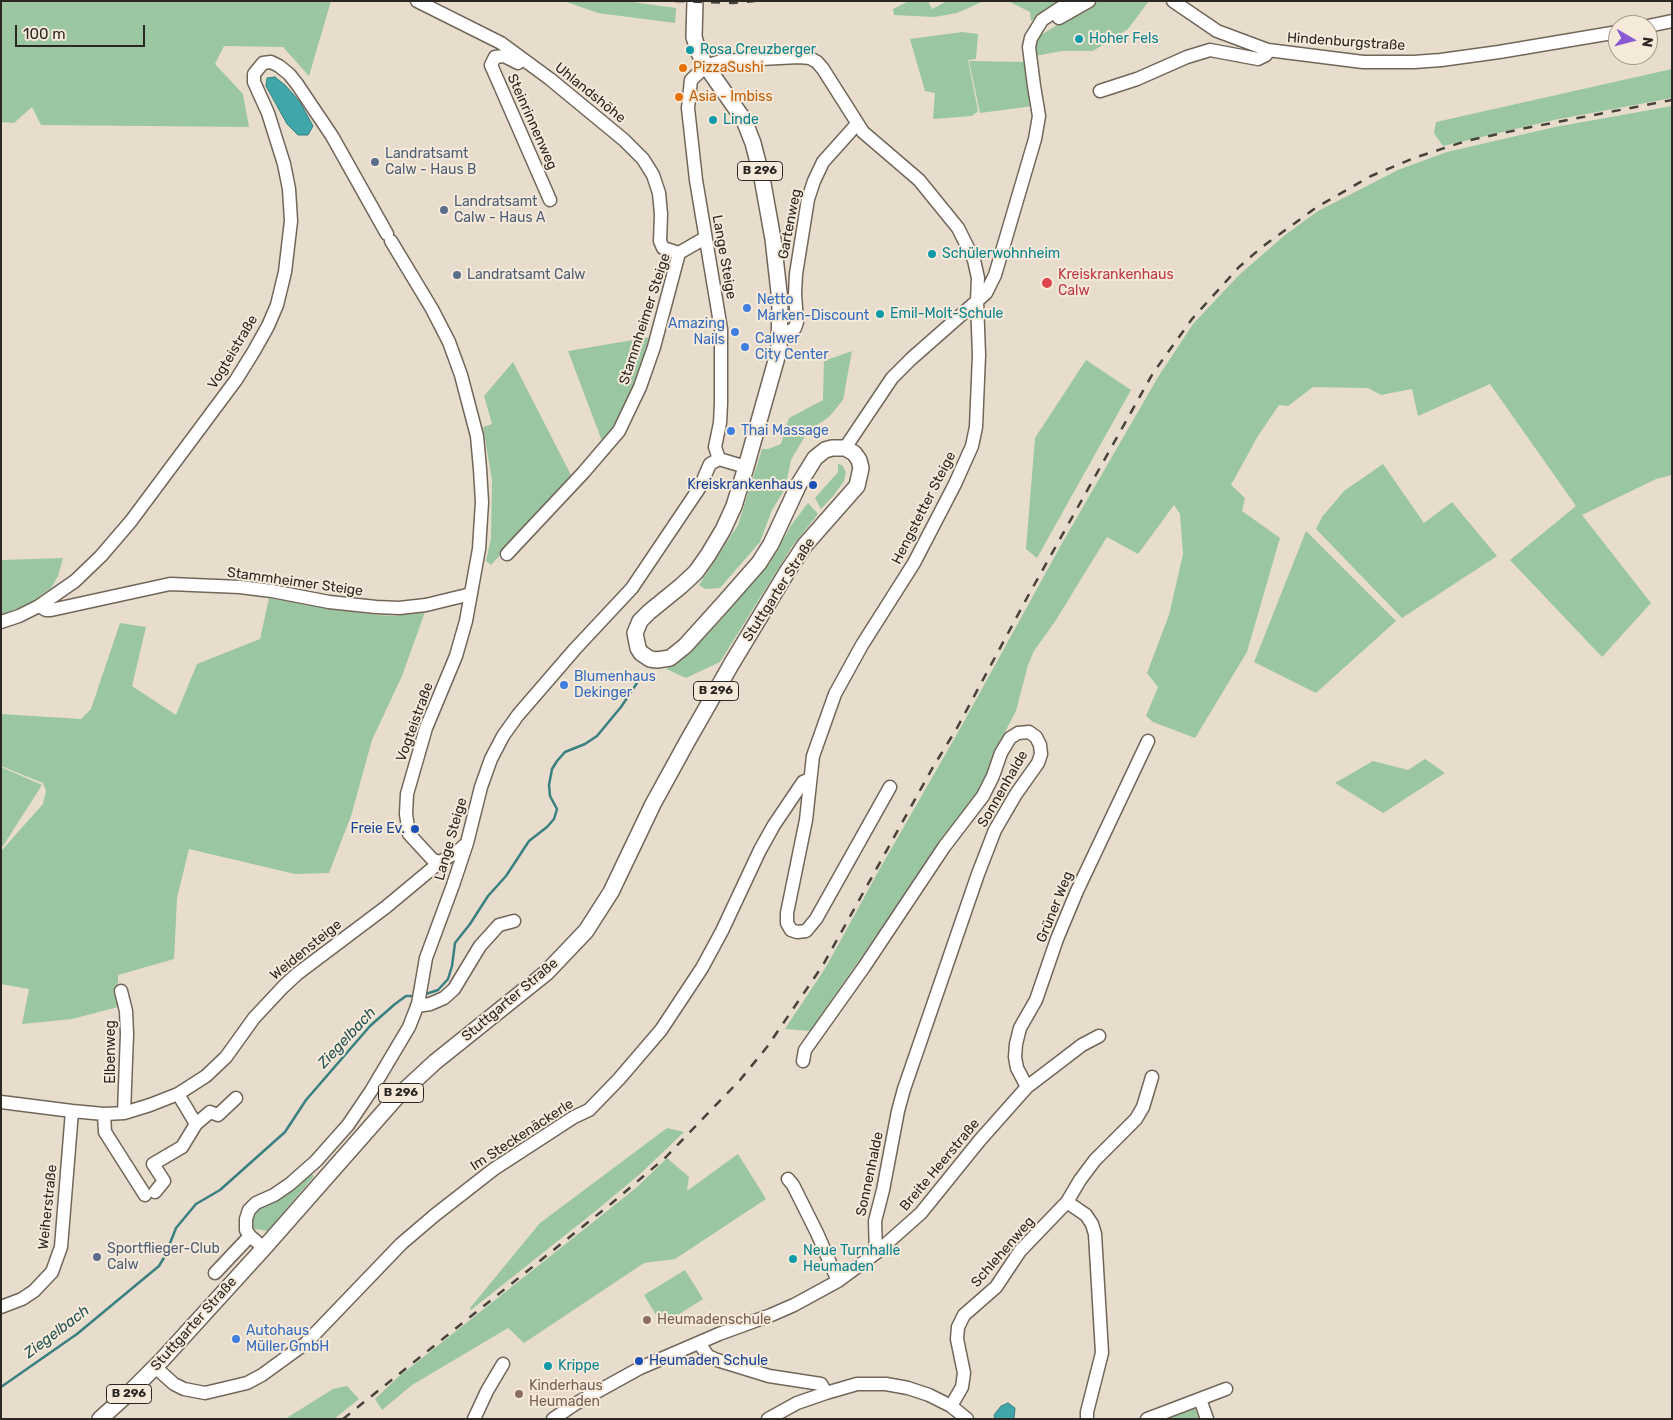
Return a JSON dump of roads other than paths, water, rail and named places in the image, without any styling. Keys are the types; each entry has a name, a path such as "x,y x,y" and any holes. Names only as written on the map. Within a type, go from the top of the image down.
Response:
{"main road":[{"name":"B 296","path":"695,1 694,38 699,53 744,120 753,143 762,178 773,239 780,301 781,332 775,368 734,506 723,530 696,572 640,621 635,633 641,653 650,659 670,658 685,646 759,562 771,544 796,490 815,458 825,450 845,448"},
{"name":"Stuttgarter Straße","path":"100,1419 155,1367 264,1248 395,1099 435,1062 546,973 586,931 614,885 653,804 687,742 787,572 805,545 857,486 861,468 859,460 854,453 845,448"}],"street":[{"name":"Uhlandshöhe","path":"417,1 501,43 550,79 624,140 643,159 653,175 659,193 661,214 660,241 664,248 680,254"},
{"path":"845,448 892,378 986,293 995,275 1035,139 1039,116 1034,86 1030,38 1042,20 1071,1"},
{"path":"1030,38 1054,21 1089,1"},
{"name":"Hindenburgstraße","path":"1172,1 1218,31 1268,50 1362,62 1441,60 1608,34"},
{"path":"1658,24 1672,21"},
{"path":"1100,91 1137,79 1187,57 1210,50 1258,59 1266,55 1268,50"},
{"name":"Steinrinnenweg","path":"550,79 543,80 504,56 495,57 491,66 550,200"},
{"name":"Hengstetter Steige","path":"706,66 721,62 799,57 810,58 817,62 823,68 862,132 919,180 958,228 974,260 978,278 979,355 976,427 972,446 955,484 914,563 862,645 836,694 813,756 806,820 787,913 787,923 791,930 797,932 806,931 816,919 890,788"},
{"name":"Vogteistraße","path":"39,606 75,581 131,521 236,380 254,351 277,305 285,272 291,221 289,189 284,164 268,113 254,82 254,74 263,63 271,62 289,74 332,136 389,238 432,309 449,342 461,375 477,436 482,502 479,549 472,594 456,656 426,728 407,794 406,814 409,834 433,860 440,862"},
{"name":"Lange Steige","path":"250,1236 246,1230 246,1219 249,1210 256,1203 274,1195 290,1184 316,1162 362,1108 409,1027 418,1005 426,958 467,844 480,787 490,759 503,736 518,715 575,649 632,588 700,487 710,464 719,459 715,447 720,423 721,404 721,329 696,180 688,108 691,80 706,66"},
{"name":"Gartenweg","path":"781,332 790,332 795,328 797,322 796,274 808,200 814,181 823,162 857,124"},
{"name":"Stammheimer Steige","path":"507,554 583,473 619,431 640,387 654,348 680,254 705,238"},
{"path":"719,459 746,467"},
{"name":"Stammheimer Steige","path":"1,622 39,606 46,610 51,610 175,585 240,587 329,602 384,608 426,605 472,594"},
{"name":"Sonnenhalde","path":"803,1061 805,1050 864,967 944,847 983,796 993,776 1001,753 1010,738 1018,733 1029,732 1036,737 1040,745 1038,763 1016,794 992,839 978,874 904,1088 875,1221 876,1253"},
{"name":"Grüner Weg","path":"1027,1087 1017,1068 1015,1056 1020,1028 1036,1000 1057,939 1077,890 1148,741"},
{"name":"Im Steckenäckerle","path":"155,1367 174,1384 184,1389 205,1393 241,1385 262,1376 306,1343 401,1244 435,1215 494,1169 574,1117 589,1110 625,1072 661,1030 672,1014 702,968 718,939 760,850 774,825 803,782 810,779"},
{"name":"Weidensteige","path":"1,1102 104,1114 124,1113 178,1094 206,1076 226,1057 254,1018 297,974 386,907 440,862 458,852 467,844"},
{"path":"418,1005 430,1004 444,998 454,989 480,946 499,925 514,921"},
{"name":"Elbenweg","path":"121,991 126,1011 127,1034 124,1113"},
{"name":"Breite Heerstraße","path":"553,1419 575,1404 633,1372 794,1305 838,1280 876,1253 921,1213 980,1140 1027,1087 1082,1046 1099,1036"},
{"name":"Schlehenweg","path":"952,1406 962,1387 964,1373 956,1339 958,1327 964,1316 996,1287 1020,1251 1068,1202 1080,1180 1095,1160 1136,1118 1142,1107 1152,1077"},
{"path":"178,1094 196,1124"},
{"path":"104,1114 105,1132 150,1193 164,1181 153,1164 182,1148 196,1124 210,1112 218,1114 236,1098"},
{"name":"Weiherstraße","path":"1,1307 22,1299 34,1291 52,1272 62,1247 72,1111"},
{"path":"788,1179 794,1185 818,1233 838,1280"},
{"path":"1068,1202 1086,1215 1092,1224 1095,1234 1102,1353 1086,1412 1087,1419"},
{"path":"250,1236 264,1248"},
{"name":"Stuttgarter Straße","path":"215,1273 250,1236"},
{"path":"699,1343 708,1356 718,1360 769,1376 821,1384 826,1393"},
{"path":"474,1419 486,1391 503,1364"},
{"path":"768,1419 796,1403 826,1393 857,1384 886,1384 908,1388 929,1395 952,1406 967,1419"},
{"path":"1148,1419 1226,1389"},
{"path":"1200,1399 1207,1419"}],"water":[{"path":"275,77 300,102 313,126 308,135 298,135 287,124 266,86 267,78"},
{"path":"1008,1403 1015,1408 1014,1419 995,1419 994,1415 1001,1406"}],"waterway":[{"name":"Ziegelbach","path":"423,995 438,990 448,979 455,943 488,896 506,876 529,841 554,819 557,809 550,796 549,785 552,769 557,761 565,752 585,744 597,736 621,707 641,677"},
{"name":"Ziegelbach","path":"1,1387 77,1334 159,1266 176,1228 196,1204 220,1190 285,1132 306,1100 370,1026 406,996 415,996"}],"railway":[{"path":"675,1 733,3 755,1"},
{"path":"343,1419 612,1203 666,1157 740,1080 767,1047 823,965 933,767 957,728 1028,596 1153,373 1192,319 1239,267 1262,247 1317,207 1371,176 1414,158 1466,141 1672,100"}],"place":[{"name":"Hoher Fels","path":"1079,39"},
{"name":"Rosa Creuzberger","path":"690,50"},
{"name":"PizzaSushi","path":"683,68"},
{"name":"Asia - Imbiss","path":"679,97"},
{"name":"Linde","path":"713,120"},
{"name":"Landratsamt Calw - Haus B","path":"375,162"},
{"name":"Landratsamt Calw - Haus A","path":"444,210"},
{"name":"Schülerwohnheim","path":"932,254"},
{"name":"Landratsamt Calw","path":"457,275"},
{"name":"Kreiskrankenhaus Calw","path":"1047,283"},
{"name":"Netto Marken-Discount","path":"747,308"},
{"name":"Emil-Molt-Schule","path":"880,314"},
{"name":"Amazing Nails","path":"735,332"},
{"name":"Calwer City Center","path":"745,347"},
{"name":"Thai Massage","path":"731,431"},
{"name":"Kreiskrankenhaus","path":"813,485"},
{"name":"Blumenhaus Dekinger","path":"564,685"},
{"name":"Freie Ev.","path":"415,829"},
{"name":"Sportflieger-Club Calw","path":"97,1257"},
{"name":"Neue Turnhalle Heumaden","path":"793,1259"},
{"name":"Heumadenschule","path":"647,1320"},
{"name":"Autohaus Müller GmbH","path":"236,1339"},
{"name":"Heumaden Schule","path":"639,1361"},
{"name":"Krippe","path":"548,1366"},
{"name":"Kinderhaus Heumaden","path":"519,1394"}]}
